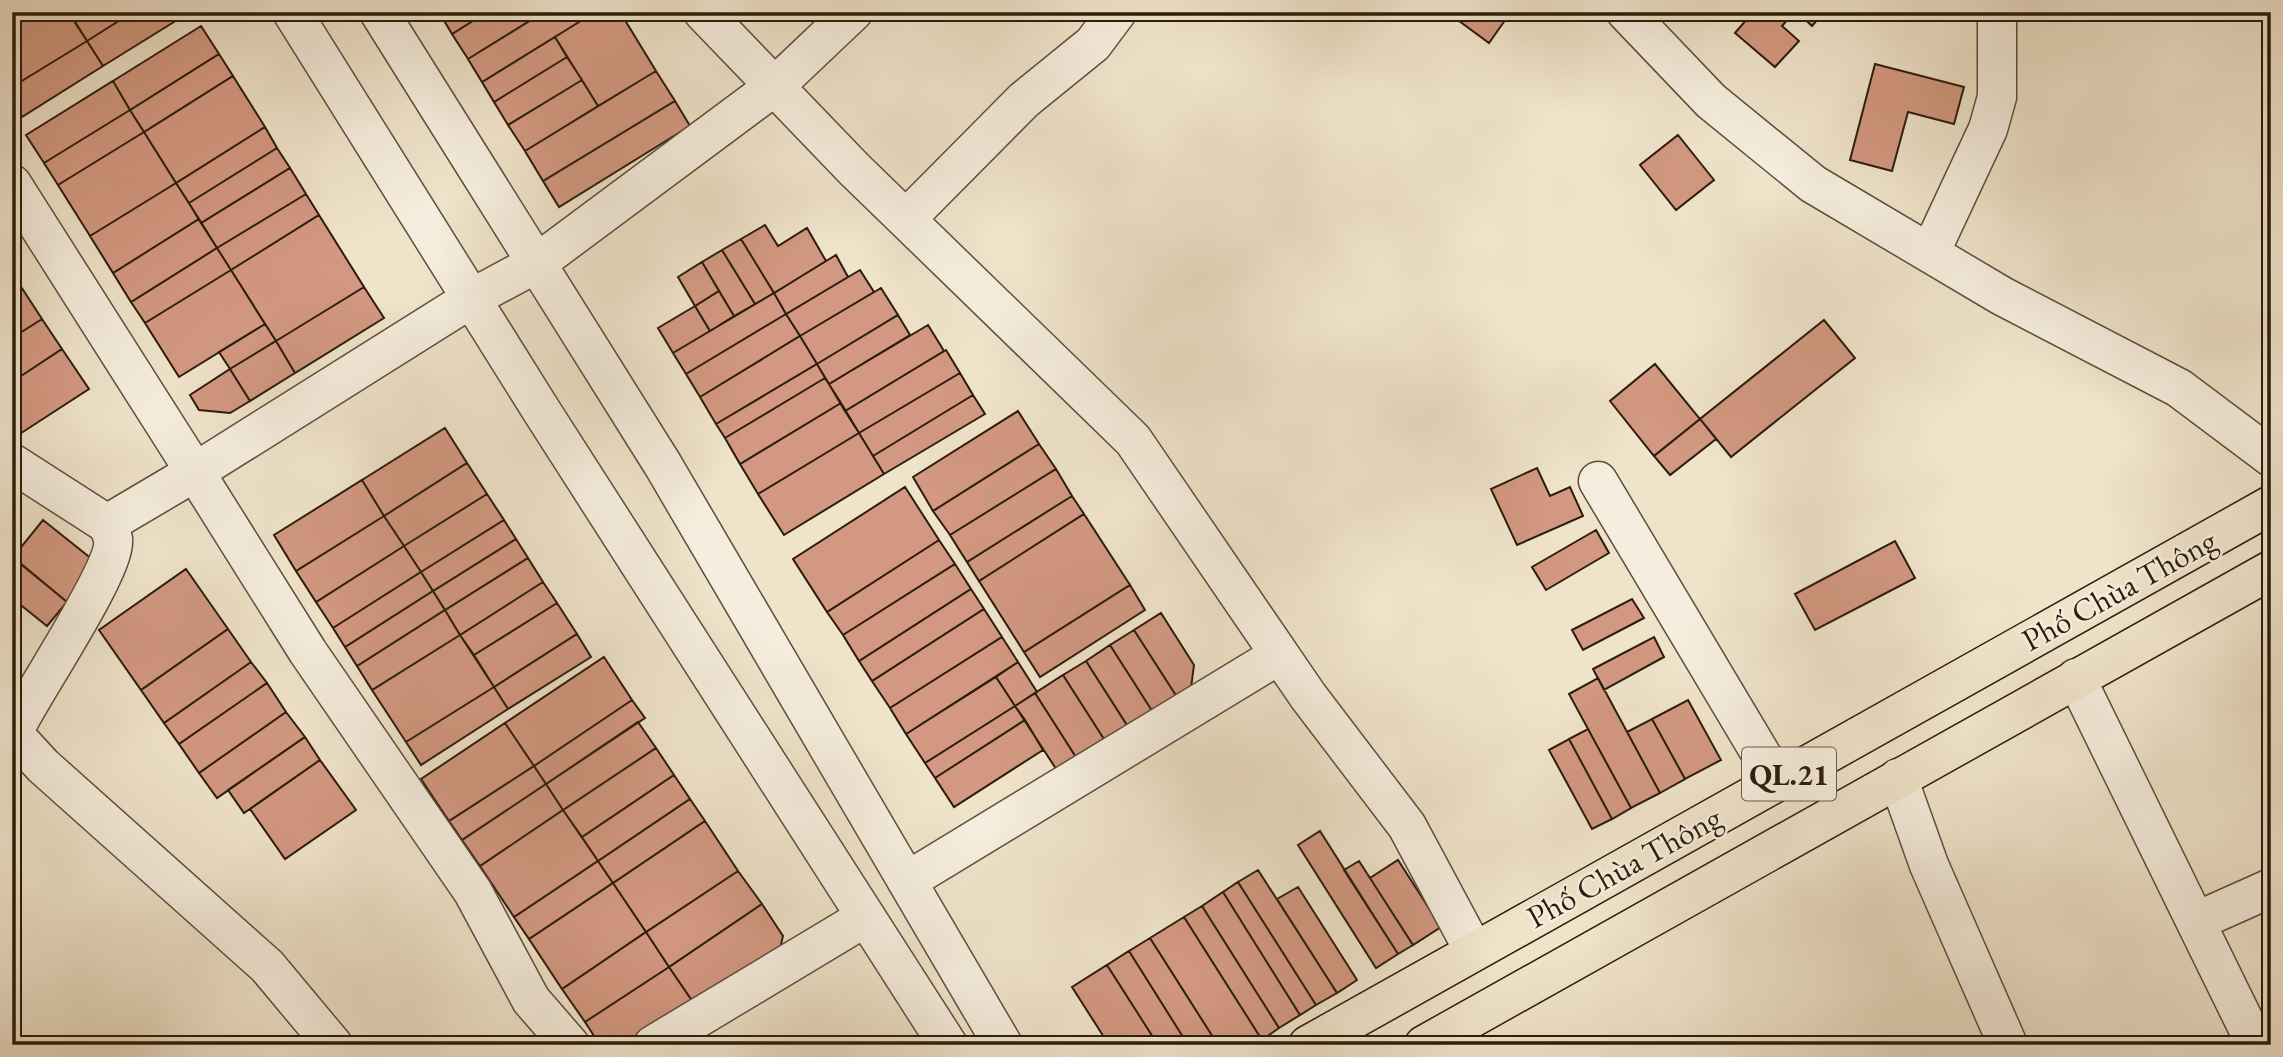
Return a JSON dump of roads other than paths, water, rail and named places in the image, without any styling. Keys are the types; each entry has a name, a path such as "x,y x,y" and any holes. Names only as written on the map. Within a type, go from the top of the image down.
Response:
{"highway":[{"name":"Phố Chùa Thông","path":"1308,1045 2271,505"},
{"name":"Phố Chùa Thông","path":"1424,1045 2271,570"},
{"path":"1587,888 1618,936"}],"street":[{"path":"292,12 948,1045"},
{"path":"379,12 663,465 1003,1045"},
{"path":"687,12 767,92 906,219 1133,440 1279,655 1407,826 1474,951"},
{"path":"703,12 767,92"},
{"path":"107,524 195,472 472,298 537,263 767,92 853,12"},
{"path":"906,219 1024,100 1093,44 1117,12"},
{"path":"1626,12 1711,101 1813,184 2002,296 2179,388 2271,457"},
{"path":"1930,253 1988,129 1997,97 1997,12"},
{"path":"12,184 307,652 473,892 531,1000 570,1045"},
{"path":"12,463 107,524 113,539 110,557 14,728 20,741 43,766 267,966 333,1045"},
{"path":"1598,481 1776,781"},
{"path":"907,881 1279,655"},
{"path":"2076,678 2256,1045"},
{"path":"1898,778 1929,865 2008,1045"},
{"path":"2197,921 2271,888"},
{"path":"653,1045 866,917"}]}
